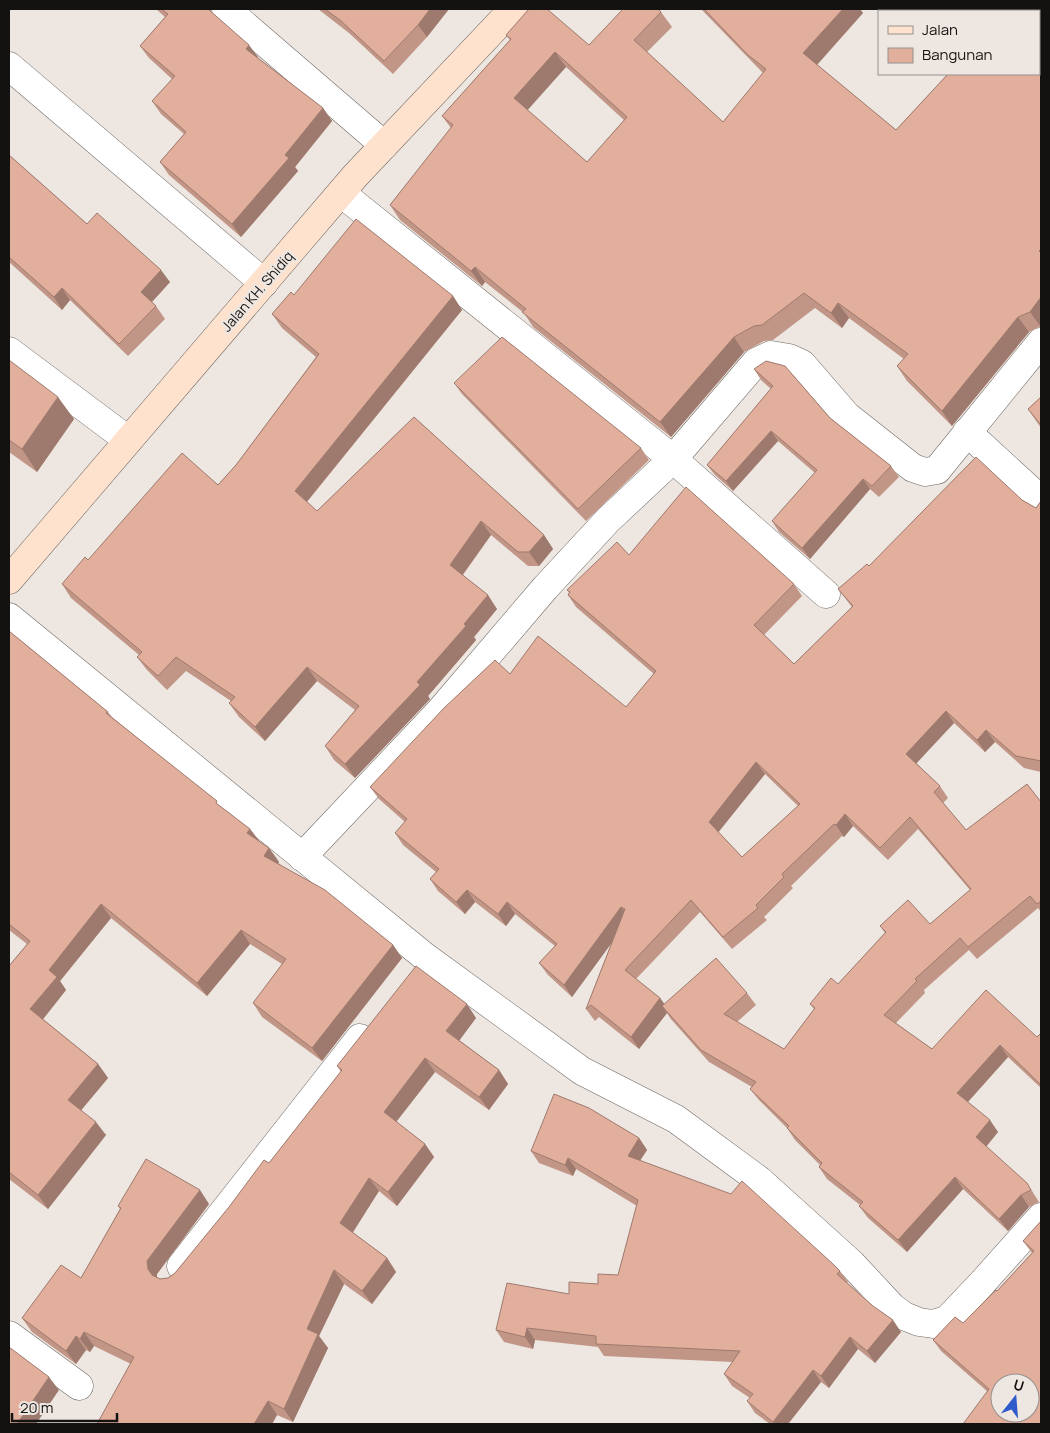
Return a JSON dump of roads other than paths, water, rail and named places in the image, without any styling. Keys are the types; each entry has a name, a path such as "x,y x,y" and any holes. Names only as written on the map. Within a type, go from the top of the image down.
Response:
{"main road":[{"name":"Jalan KH. Shidiq","path":"9,580 384,144 513,9"}],"street":[{"path":"226,9 384,144"},
{"path":"9,66 264,283"},
{"path":"341,193 673,459 826,594"},
{"path":"302,857 440,711 608,520 673,459 756,362 771,355 789,358 802,364 847,416 913,468 925,472 937,470 1041,342"},
{"path":"9,351 128,440"},
{"path":"967,432 1041,500"},
{"path":"9,617 302,857 418,964 582,1072 676,1119 759,1180 852,1264 892,1307 904,1316 933,1324 946,1320 1041,1217"},
{"path":"172,1277 375,1019"},
{"path":"9,1335 79,1386"}]}
